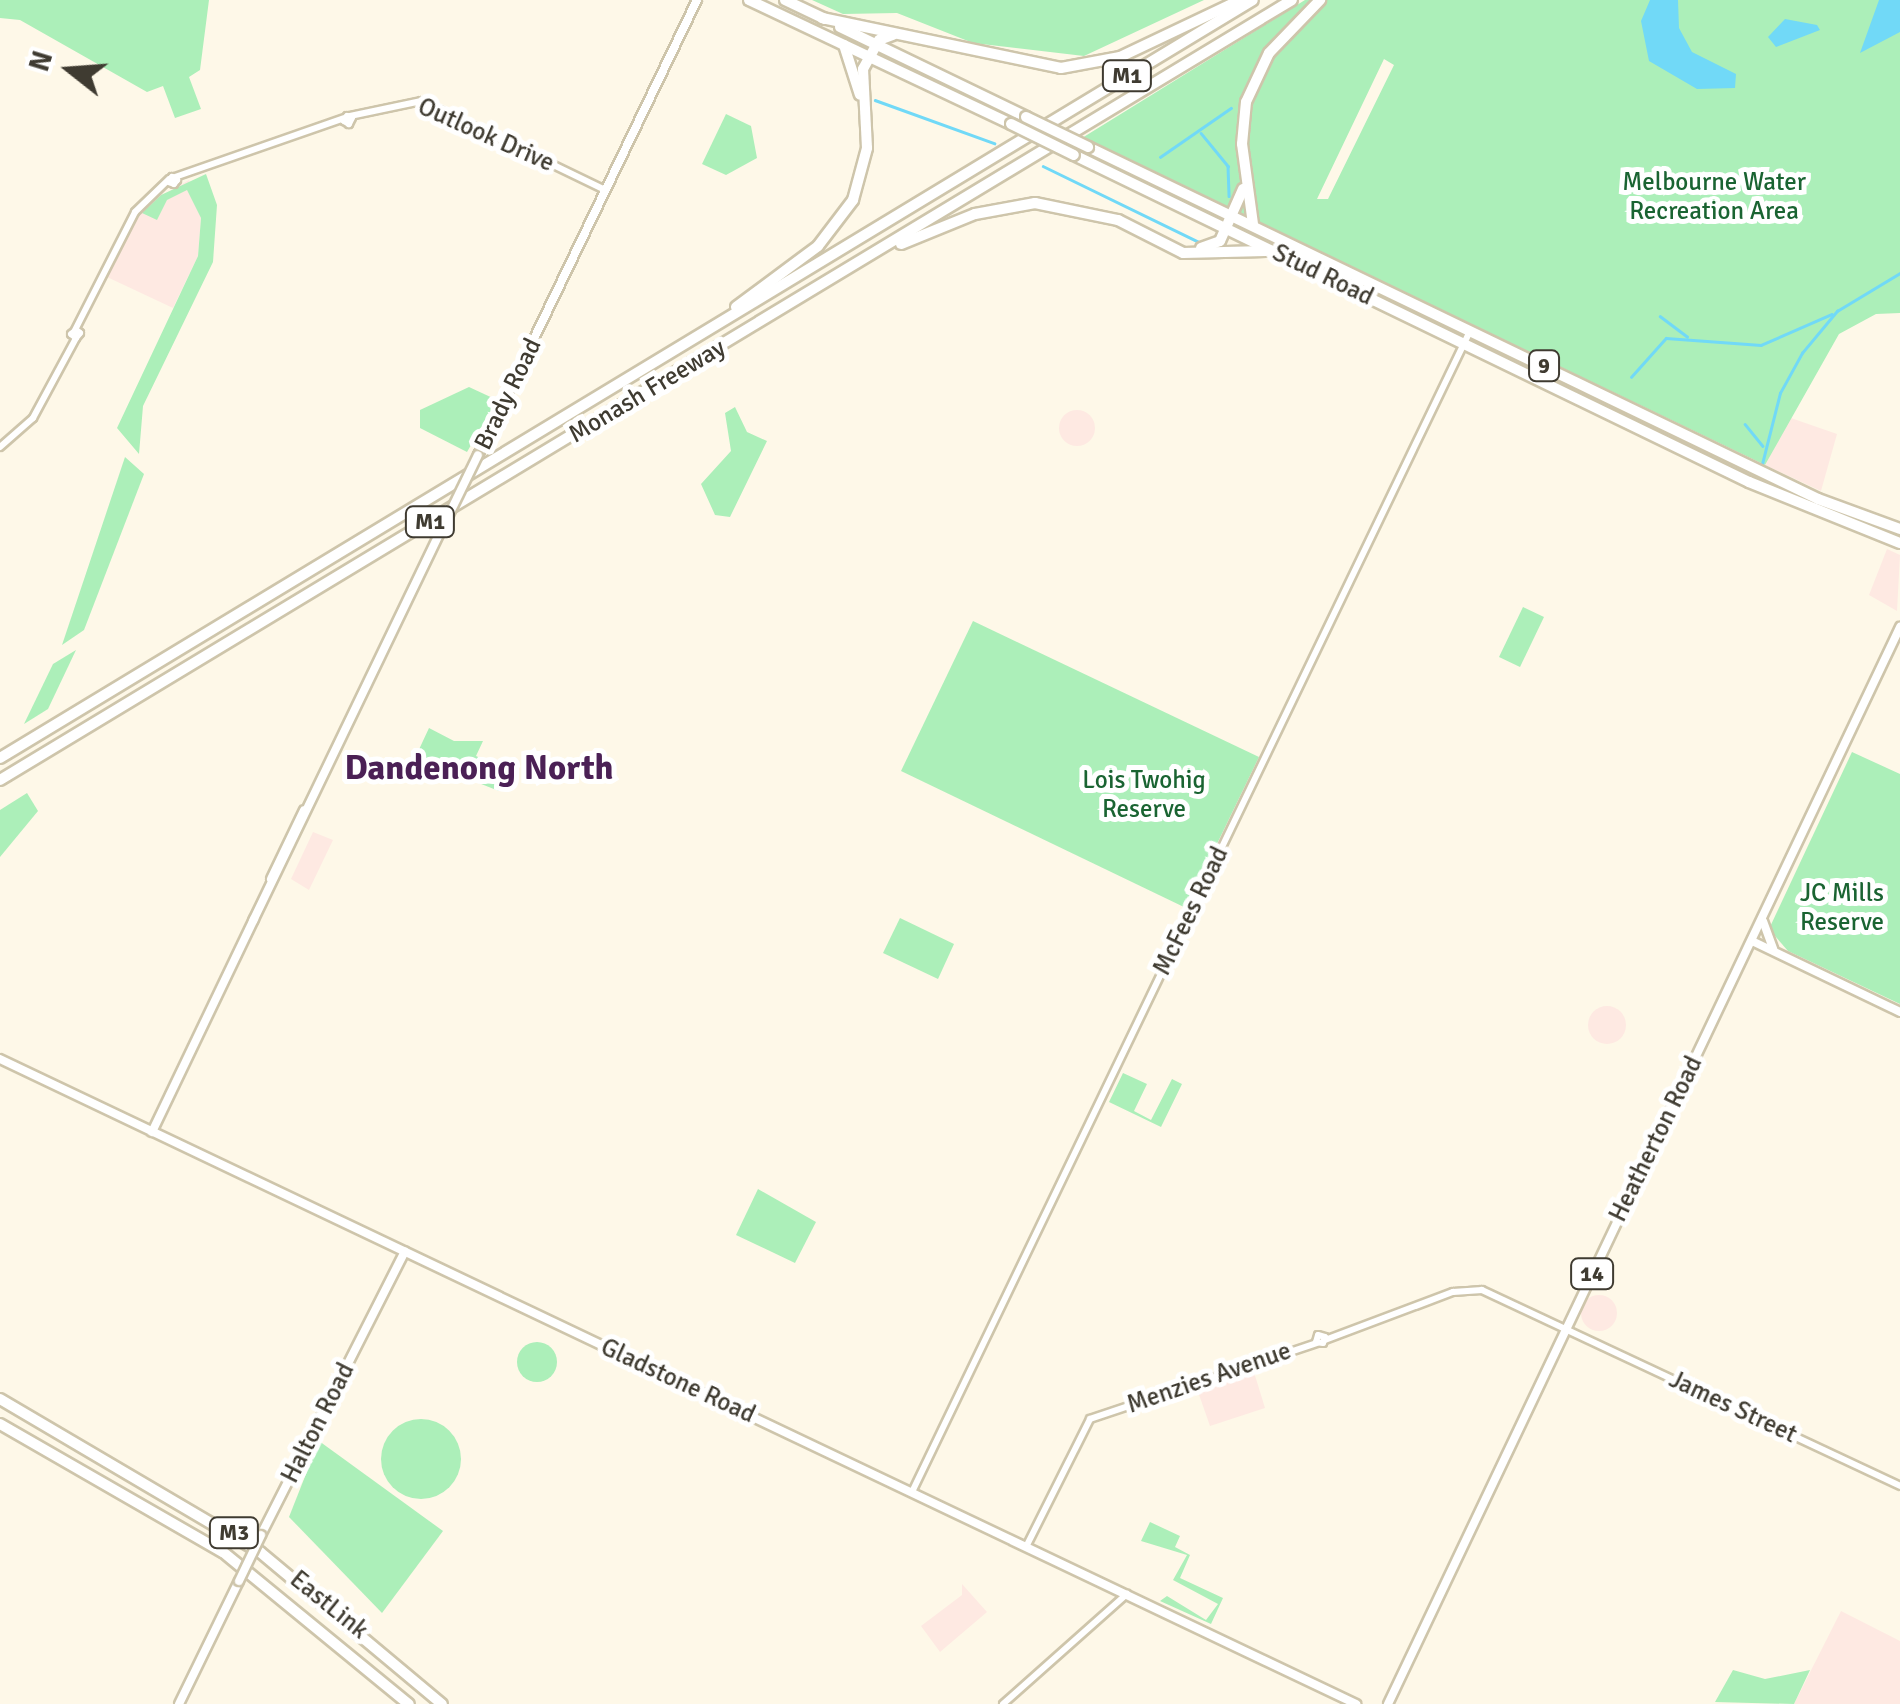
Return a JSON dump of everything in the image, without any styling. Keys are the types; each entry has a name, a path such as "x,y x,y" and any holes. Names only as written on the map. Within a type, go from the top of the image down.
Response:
{"highway":[{"name":"Stud Road","path":"749,0 1748,482 1900,543"},
{"name":"Stud Road","path":"785,0 1818,498 1900,529"},
{"path":"822,18 1034,68 1073,67 1120,56 1240,0"},
{"name":"Monash Freeway","path":"0,758 1253,0"},
{"name":"Monash Freeway","path":"0,780 1292,0"},
{"path":"1253,224 1244,176 1242,125 1256,77 1288,28 1320,0"},
{"path":"682,347 839,222 862,180 868,56 876,44 894,35"},
{"path":"844,45 865,104"},
{"path":"1156,240 1208,248 1233,214 1244,176"},
{"path":"860,263 1014,205 1089,211 1198,254 1277,252"},
{"name":"EastLink","path":"0,1399 260,1552 442,1704"},
{"name":"EastLink","path":"0,1424 251,1572 409,1704"}],"main road":[{"name":"Brady Road","path":"152,1132 697,0"},
{"name":"Heatherton Road","path":"1388,1704 1900,628"},
{"path":"1763,916 1776,953"},
{"path":"1752,941 1900,1012"},
{"name":"Gladstone Road","path":"0,1058 1356,1704"},
{"name":"Halton Road","path":"179,1704 404,1251"}],"street":[{"name":"Outlook Drive","path":"0,447 33,418 135,212 158,188 173,181 364,114 421,102 605,190"},
{"name":"McFees Road","path":"912,1492 1470,330"},
{"name":"Menzies Avenue","path":"1026,1546 1090,1419 1453,1292 1502,1297 1567,1328"},
{"name":"James Street","path":"1567,1328 1900,1486"},
{"path":"1003,1704 1127,1594"}],"shaded area":[{"path":"189,180 201,218 198,256 173,308 107,277 142,207"},
{"path":"1077,410 1090,415 1095,428 1090,441 1077,446 1064,441 1059,428 1064,415"},
{"path":"1788,417 1837,434 1821,491 1765,465"},
{"path":"1887,549 1900,555 1897,611 1869,595"},
{"path":"313,832 333,840 309,890 291,879"},
{"path":"1607,1006 1621,1011 1626,1025 1621,1039 1607,1044 1593,1039 1588,1025 1593,1011"},
{"path":"1599,1295 1612,1300 1617,1313 1612,1326 1599,1331 1586,1326 1581,1313 1586,1300"},
{"path":"1253,1369 1265,1408 1210,1426 1197,1389"},
{"path":"962,1584 987,1612 940,1652 921,1626 962,1595"},
{"path":"1841,1611 1900,1641 1900,1704 1794,1704"}],"green space":[{"path":"0,0 209,0 200,70 189,77 201,109 175,118 163,86 147,92 20,20 0,18"},
{"path":"812,0 1204,0 1084,56 973,43 897,13 843,14"},
{"name":"Melbourne Water Recreation Area","path":"1305,0 1900,0 1900,313 1876,314 1839,334 1765,465 1082,138","holes":["1384,59 1394,65 1328,199 1317,199"]},
{"path":"726,114 751,126 757,158 726,175 702,164"},
{"path":"206,174 217,205 213,262 143,406 139,454 117,428 198,256 201,218 187,190 167,200 157,220 142,213 161,195"},
{"path":"469,387 497,400 467,452 420,428 420,410"},
{"path":"735,407 747,432 767,441 730,517 715,515 701,484 731,451 725,413"},
{"path":"125,457 144,474 84,630 62,645"},
{"path":"1523,607 1544,617 1520,667 1499,657"},
{"name":"Lois Twohig Reserve","path":"973,621 1259,757 1186,908 901,771"},
{"path":"76,650 48,709 24,724 53,664"},
{"path":"429,728 454,741 483,741 476,756 508,771 499,791 415,758"},
{"name":"JC Mills Reserve","path":"1852,752 1900,774 1900,1004 1788,951 1769,929"},
{"path":"27,793 38,811 0,857 0,810"},
{"path":"900,918 954,944 938,979 883,953"},
{"path":"1123,1073 1147,1084 1134,1111 1151,1120 1172,1079 1182,1084 1161,1127 1109,1102"},
{"path":"758,1189 816,1222 795,1263 736,1235"},
{"path":"537,1342 551,1348 557,1362 551,1376 537,1382 523,1376 517,1362 523,1348"},
{"path":"421,1419 436,1422 449,1431 458,1444 458,1474 449,1487 436,1496 421,1499 406,1496 393,1487 384,1474 381,1459 384,1444 393,1431 406,1422"},
{"path":"319,1441 443,1531 382,1613 289,1517"},
{"path":"1150,1522 1180,1536 1175,1547 1190,1555 1180,1578 1223,1598 1211,1624 1160,1601 1167,1596 1206,1620 1218,1604 1173,1580 1187,1555 1141,1541"},
{"path":"1733,1670 1765,1679 1810,1670 1794,1704 1715,1702"}],"water":[{"path":"1650,0 1678,0 1679,28 1692,52 1736,74 1735,88 1697,89 1649,61 1641,21"},
{"path":"1879,0 1900,0 1900,32 1860,53"},
{"path":"1785,19 1817,25 1820,30 1776,47 1768,37"}],"waterway":[{"path":"875,100 994,143"},
{"path":"1160,157 1231,108"},
{"path":"1201,133 1228,166 1229,196"},
{"path":"1043,166 1199,242"},
{"path":"1762,464 1780,393 1802,353 1837,311 1900,273"},
{"path":"1631,377 1666,338 1761,345 1832,314"},
{"path":"1660,316 1687,336"},
{"path":"1745,424 1763,446"}],"district":[{"name":"Dandenong North","path":"479,768"}]}
